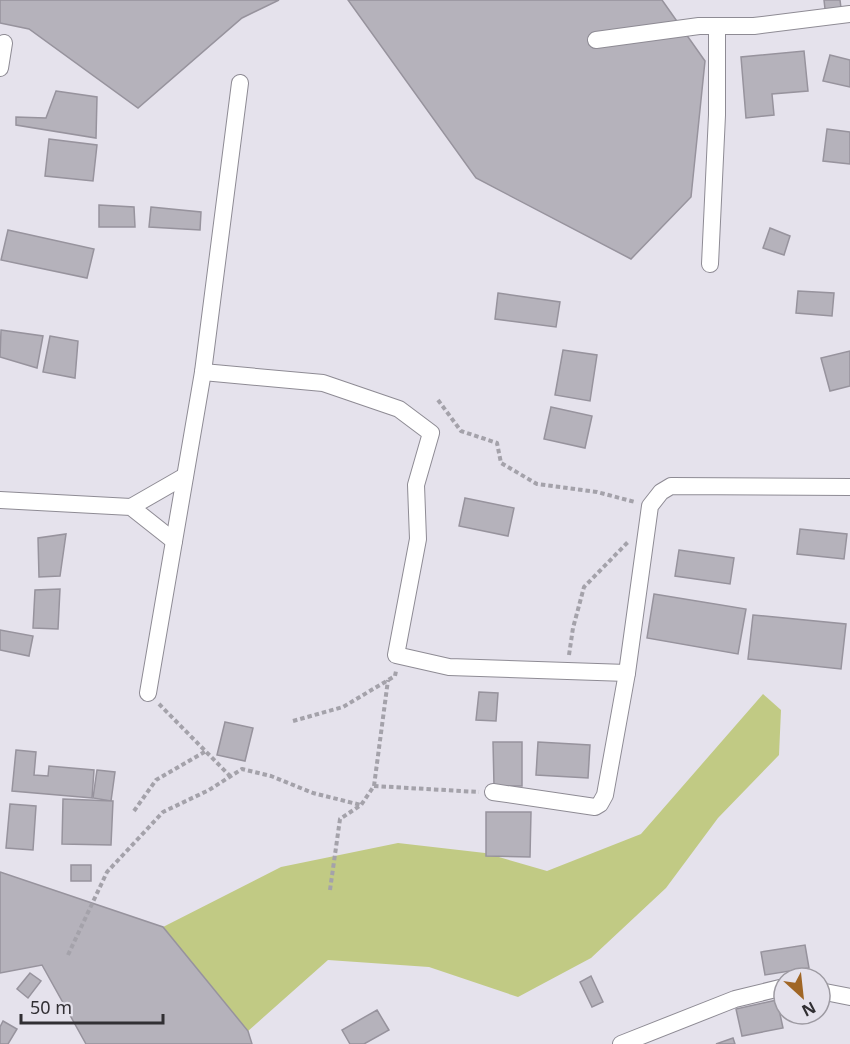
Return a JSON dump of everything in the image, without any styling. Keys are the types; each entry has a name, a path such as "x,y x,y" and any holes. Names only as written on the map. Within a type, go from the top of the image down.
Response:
{"street":[{"path":"596,40 699,26 754,26 850,14"},
{"path":"710,264 717,115 717,27"},
{"path":"0,68 4,43"},
{"path":"148,693 203,372 240,83"},
{"path":"203,372 323,383 399,409 431,433 416,485 418,539 396,655 449,667 627,673"},
{"path":"0,500 131,507 185,476"},
{"path":"493,792 595,807 600,804 605,795 627,673 650,506 661,492 671,486 850,487"},
{"path":"131,507 174,541"},
{"path":"621,1044 735,999 772,990"},
{"path":"832,993 850,997"}],"path":[{"path":"438,400 461,431 497,443 501,463 537,484 597,492 650,506"},
{"path":"568,670 573,628 584,587 619,549 648,526"},
{"path":"293,721 343,707 395,676 396,655"},
{"path":"330,890 340,819 361,805 374,786 388,680"},
{"path":"148,693 230,776"},
{"path":"134,811 156,780 206,751"},
{"path":"68,955 107,872 163,812 208,790 242,769 271,776 313,793 361,805"},
{"path":"374,786 493,792"}],"green space":[{"path":"763,694 781,710 779,755 718,818 666,888 591,958 518,997 429,967 328,960 248,1031 163,927 281,867 398,843 485,853 547,871 641,834"}],"building":[{"path":"0,0 279,0 242,18 138,108 29,29 0,23"},
{"path":"348,0 662,0 705,61 691,197 631,259 476,178"},
{"path":"824,0 840,0 841,8 825,9"},
{"path":"804,51 808,91 772,94 774,115 746,118 741,57"},
{"path":"830,55 850,60 850,87 823,81"},
{"path":"56,91 97,97 96,138 16,125 16,117 46,118"},
{"path":"827,129 850,132 850,164 823,161"},
{"path":"49,139 97,145 93,181 45,176"},
{"path":"99,205 134,207 135,227 99,227"},
{"path":"151,207 201,212 200,230 149,227"},
{"path":"770,228 790,236 784,255 763,248"},
{"path":"8,230 94,249 87,278 1,260"},
{"path":"798,291 834,293 832,316 796,313"},
{"path":"498,293 560,302 556,327 495,319"},
{"path":"1,330 43,336 37,368 0,357"},
{"path":"50,336 78,341 75,378 43,372"},
{"path":"563,350 597,355 590,401 555,395"},
{"path":"850,351 850,386 830,391 821,358"},
{"path":"551,407 592,416 585,448 544,439"},
{"path":"465,498 514,508 508,536 459,526"},
{"path":"800,529 847,534 844,559 797,554"},
{"path":"66,534 60,576 39,577 38,538"},
{"path":"679,550 734,558 730,584 675,576"},
{"path":"60,589 58,629 33,628 35,590"},
{"path":"654,594 746,609 738,654 647,638"},
{"path":"753,615 846,624 841,669 748,659"},
{"path":"0,630 33,636 29,656 0,650"},
{"path":"479,692 498,693 496,721 476,720"},
{"path":"225,722 253,728 245,761 217,755"},
{"path":"493,742 522,742 522,786 494,786"},
{"path":"538,742 590,745 588,778 536,775"},
{"path":"16,750 36,752 34,775 48,776 49,766 94,770 92,798 12,791"},
{"path":"97,770 115,772 111,801 93,798"},
{"path":"63,799 113,801 111,845 62,844"},
{"path":"10,804 36,806 33,850 6,848"},
{"path":"486,812 531,812 530,857 486,856"},
{"path":"71,865 91,865 91,881 71,881"},
{"path":"0,872 163,927 248,1031 252,1044 86,1044 42,965 0,973"},
{"path":"805,945 809,966 772,966 772,974 765,975 761,952"},
{"path":"30,973 41,981 28,998 17,989"},
{"path":"591,976 603,1002 592,1007 580,982"},
{"path":"772,1001 772,1026 783,1026 783,1028 742,1036 736,1009"},
{"path":"377,1010 389,1030 364,1044 350,1044 342,1030"},
{"path":"3,1021 17,1029 8,1044 0,1044 0,1027"},
{"path":"733,1038 735,1044 716,1044"}]}
